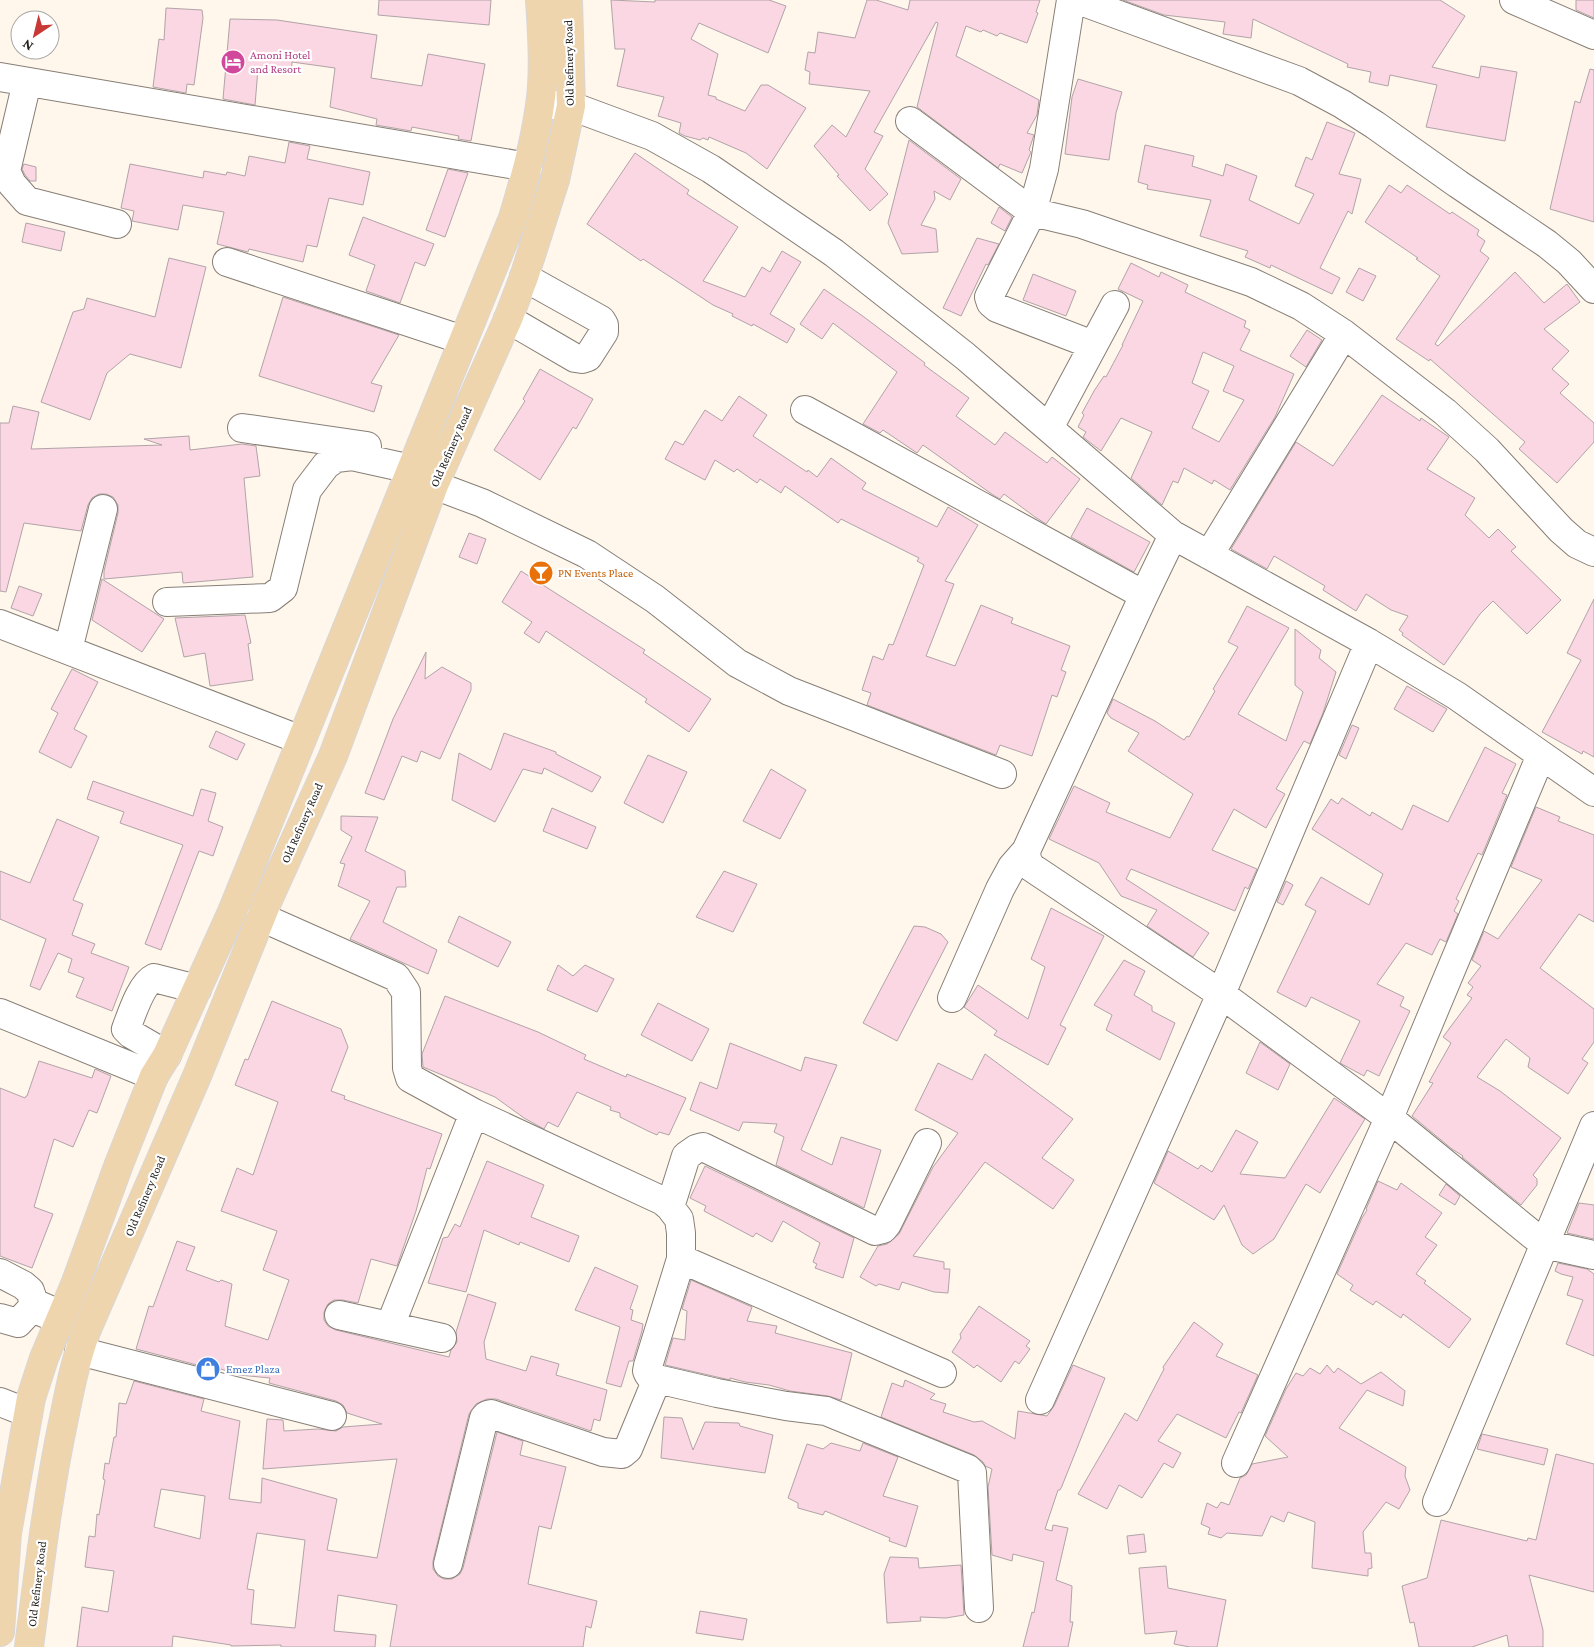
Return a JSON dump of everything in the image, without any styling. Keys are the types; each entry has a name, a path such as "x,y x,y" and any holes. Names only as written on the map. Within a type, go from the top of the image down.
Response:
{"main road":[{"path":"0,1632 7,1533 31,1398 44,1358 161,1065 232,912 513,218 528,167 540,104 542,39 540,0"},
{"name":"Old Refinery Road","path":"29,1647 57,1450 79,1351 197,1076 261,917 333,756 434,485 508,319 524,277 555,180 571,106 568,0"}],"street":[{"path":"1071,0 1044,168 1032,212 989,298 991,303 997,308 1093,345"},
{"path":"1078,0 1299,81 1342,104 1547,244 1569,262 1594,289"},
{"path":"1514,0 1594,35"},
{"path":"0,77 26,86 528,167"},
{"path":"0,113 6,104 26,86"},
{"path":"26,86 6,171 12,184 28,201 117,224"},
{"path":"540,104 571,106 652,136 711,169 834,253 965,356 1173,535 1369,643 1457,696 1594,792"},
{"path":"910,121 1032,212 1082,224 1251,282 1301,306 1344,334 1445,412 1487,450 1560,530 1577,544 1594,552"},
{"path":"227,262 463,340"},
{"path":"508,319 575,358 582,359 588,357 604,332 604,325 601,320 524,277"},
{"path":"1049,428 1115,305"},
{"path":"1210,555 1344,334"},
{"path":"805,410 1144,595"},
{"path":"242,428 414,461"},
{"path":"167,602 270,598 283,588 307,490 326,465 336,458 352,456 414,461"},
{"path":"434,485 482,503 587,554 654,599 737,663 789,691 1002,774"},
{"path":"68,650 103,509"},
{"path":"952,998 1000,889 1012,867 1026,851 1173,535"},
{"path":"0,624 301,740"},
{"path":"1040,1400 1221,994 1369,643"},
{"path":"1236,1462 1389,1118 1541,755"},
{"path":"1026,851 1027,860 1031,867 1221,994 1389,1118 1544,1244 1594,1255"},
{"path":"261,917 396,977 406,992 407,1068 410,1078 474,1113 663,1200 670,1207 679,1219 682,1233 681,1259 648,1366 647,1371 649,1375 657,1379 717,1393 786,1406 826,1411 968,1469 974,1479 979,1608"},
{"path":"161,1065 126,1029 146,984 154,978 197,989"},
{"path":"0,1012 161,1065"},
{"path":"390,1326 474,1113"},
{"path":"1437,1502 1594,1126"},
{"path":"670,1207 686,1156 696,1149 703,1147 875,1231 883,1229 887,1224 927,1143"},
{"path":"681,1259 942,1372"},
{"path":"0,1273 23,1285 30,1291 34,1303 61,1317"},
{"path":"0,1318 18,1322 32,1308 61,1317"},
{"path":"339,1315 442,1338"},
{"path":"79,1351 332,1416"},
{"path":"448,1564 484,1418 487,1414 603,1452 622,1454 628,1449 657,1379"},
{"path":"0,1402 28,1413"}],"building":[{"path":"379,0 491,0 489,25 378,15"},
{"path":"611,0 655,2 655,0 769,0 786,6 768,53 699,23 691,39 718,54 708,95 745,111 761,85 768,85 806,108 767,169 746,153 709,137 708,140 703,138 700,140 679,133 681,123 658,116 664,97 617,86 625,49 615,49"},
{"path":"867,0 876,0 908,10 910,0 1040,0 1036,12 1038,13 1027,43 1000,33 997,36 966,26 956,56 1039,100 1037,115 1027,133 1034,135 1029,150 1031,152 1022,173 1000,164 998,168 917,107 938,23 936,22 874,132 883,136 865,169 888,194 870,211 837,176 839,175 814,146 832,125 846,137 870,91 809,84 810,72 805,70 808,52 815,53 818,32 855,38"},
{"path":"1123,0 1440,0 1465,16 1432,67 1479,78 1481,66 1517,72 1505,141 1426,127 1437,85 1390,75 1388,86 1369,82 1371,72 1347,67 1348,64 1253,19 1251,38 1223,34 1225,22 1164,15"},
{"path":"1576,0 1594,0 1594,18 1576,10"},
{"path":"166,8 202,10 203,18 194,85 187,84 186,93 153,87 159,39 164,40"},
{"path":"230,19 277,20 377,35 371,78 422,86 428,54 485,64 471,141 458,139 459,136 412,127 411,131 376,125 377,119 330,107 335,68 292,62 291,74 258,69 255,105 223,99"},
{"path":"1590,69 1594,70 1594,222 1550,209 1575,101 1580,103"},
{"path":"1078,79 1122,92 1116,113 1109,160 1065,154 1072,97"},
{"path":"1327,122 1355,133 1339,174 1361,179 1352,214 1348,211 1320,268 1340,278 1332,294 1271,265 1270,268 1245,257 1248,251 1200,236 1211,200 1147,189 1148,185 1138,182 1145,145 1194,156 1192,166 1223,176 1226,164 1257,176 1249,200 1299,224 1314,194 1295,186 1306,157 1312,160"},
{"path":"909,140 961,179 950,200 934,191 935,199 921,225 936,229 938,252 902,254 888,223"},
{"path":"289,142 310,146 307,159 370,172 363,205 329,198 317,247 307,245 303,262 249,249 248,252 217,244 224,212 183,205 178,230 132,221 134,211 121,208 130,164 203,178 204,171 226,175 227,172 245,176 249,156 285,163"},
{"path":"635,153 689,190 687,194 738,227 703,281 745,297 762,267 770,272 782,251 801,262 770,314 795,329 787,343 713,305 643,259 641,261 587,224"},
{"path":"24,164 36,167 36,181 30,181 25,175 22,169"},
{"path":"448,169 468,173 445,237 426,230"},
{"path":"1389,185 1401,193 1407,185 1450,214 1452,212 1479,230 1477,235 1485,241 1480,251 1489,258 1435,344 1438,346 1515,272 1544,303 1567,284 1580,302 1544,329 1569,351 1552,369 1569,384 1560,393 1594,423 1594,442 1557,483 1519,449 1525,442 1430,359 1429,361 1396,339 1440,276 1416,259 1418,258 1365,222"},
{"path":"999,207 1012,217 1005,231 991,223"},
{"path":"363,217 434,244 425,266 415,262 400,303 366,291 375,265 349,255"},
{"path":"26,223 65,232 61,251 22,242"},
{"path":"977,238 999,244 988,265 986,264 961,316 943,308"},
{"path":"169,258 206,267 181,368 130,354 107,373 90,420 41,402 73,312 84,309 87,298 155,317"},
{"path":"1131,263 1159,277 1161,272 1188,285 1185,292 1246,321 1244,327 1250,330 1240,350 1294,374 1275,417 1230,490 1214,480 1212,484 1184,468 1178,483 1173,481 1162,505 1131,478 1152,432 1121,418 1101,451 1083,437 1086,432 1078,427 1084,415 1082,413 1104,376 1106,377 1143,301 1118,289","holes":["1203,352 1234,366 1223,391 1244,400 1219,442 1192,428 1209,391 1192,383"]},
{"path":"1359,268 1376,276 1363,301 1346,292"},
{"path":"1033,274 1076,291 1066,316 1023,300"},
{"path":"824,289 864,317 969,398 956,416 995,445 1005,432 1047,463 1052,457 1080,479 1046,524 1004,494 1000,499 993,495 923,445 917,453 883,430 880,433 863,424 897,372 833,323 822,339 800,324"},
{"path":"283,297 399,335 371,383 382,386 374,412 259,376"},
{"path":"1307,330 1322,340 1306,367 1290,356"},
{"path":"540,369 593,399 576,429 573,427 540,480 494,450 525,401 523,399"},
{"path":"1382,395 1420,421 1421,418 1449,437 1427,469 1475,498 1465,515 1489,538 1498,529 1516,547 1511,551 1561,600 1527,634 1493,601 1480,614 1444,665 1402,635 1403,633 1399,630 1408,616 1391,610 1366,594 1356,611 1323,590 1325,586 1274,556 1267,569 1231,549 1296,442 1333,466"},
{"path":"739,396 767,415 753,436 807,472 808,470 817,477 831,458 866,483 862,489 937,527 948,507 978,525 945,581 954,584 926,656 955,666 981,605 1013,618 1011,623 1070,646 1061,670 1066,672 1057,697 1052,695 1032,756 1000,745 996,755 867,705 871,693 862,690 873,656 883,660 889,644 893,645 924,565 917,561 919,558 841,519 838,523 785,486 781,493 760,479 757,483 737,469 734,472 715,460 705,480 665,459 675,441 683,445 705,410 722,421"},
{"path":"13,406 39,412 31,449 162,445 144,439 189,436 190,450 242,444 256,446 260,476 244,478 253,577 183,583 182,572 104,579 118,505 113,497 99,494 92,498 88,505 81,531 24,523 6,592 0,591 0,423 9,423"},
{"path":"1087,508 1150,542 1134,572 1071,537"},
{"path":"469,533 486,539 477,564 459,557"},
{"path":"521,571 645,650 643,653 711,699 689,732 645,702 647,699 546,631 539,643 524,633 532,622 502,602"},
{"path":"102,579 164,619 142,652 92,620"},
{"path":"19,586 42,594 33,616 11,608"},
{"path":"1594,599 1594,757 1583,751 1582,754 1542,732 1581,660 1567,653"},
{"path":"1247,606 1289,628 1238,714 1286,741 1303,692 1295,685 1295,629 1321,650 1319,658 1336,672 1323,713 1310,744 1304,741 1276,789 1285,794 1266,828 1234,809 1212,850 1257,869 1248,889 1245,887 1235,911 1131,869 1126,879 1209,933 1193,957 1147,926 1157,910 1121,896 1099,863 1049,839 1074,786 1110,803 1106,812 1170,838 1193,794 1128,751 1139,733 1111,718 1107,713 1113,699 1155,721 1184,740 1187,736 1189,737 1215,691 1213,689 1238,647 1228,642"},
{"path":"245,615 251,643 248,644 253,680 210,686 205,653 184,657 175,618"},
{"path":"426,652 425,679 442,667 471,683 471,690 440,759 421,751 417,762 402,756 384,800 365,793 393,719"},
{"path":"72,669 98,682 74,729 87,736 71,768 39,752 58,713 51,709"},
{"path":"1407,686 1447,709 1433,732 1394,709"},
{"path":"1352,725 1359,728 1346,759 1339,755"},
{"path":"216,731 245,744 237,760 209,747"},
{"path":"504,733 556,752 556,754 601,777 592,792 544,768 542,774 523,769 495,822 452,800 459,753 491,770"},
{"path":"1485,747 1516,764 1502,793 1507,795 1482,855 1478,853 1456,899 1459,901 1454,911 1458,914 1446,942 1440,939 1432,955 1406,943 1377,984 1404,997 1400,1006 1410,1011 1379,1076 1367,1070 1364,1076 1340,1063 1360,1021 1311,997 1306,1007 1277,992 1316,911 1305,905 1321,877 1369,905 1383,874 1312,829 1331,799 1338,804 1342,798 1370,816 1372,812 1402,830 1413,805 1448,822"},
{"path":"648,755 687,772 663,823 624,803"},
{"path":"771,769 806,790 780,839 743,821"},
{"path":"93,781 193,816 201,789 216,793 208,821 223,827 213,856 199,851 161,950 145,944 183,845 120,823 124,812 87,799"},
{"path":"1536,807 1560,817 1558,821 1594,835 1594,922 1579,914 1540,968 1594,1009 1594,1042 1582,1059 1588,1063 1568,1094 1528,1067 1530,1058 1506,1039 1477,1077 1500,1091 1561,1138 1533,1175 1537,1179 1537,1185 1521,1205 1412,1116 1433,1083 1429,1082 1451,1043 1443,1037 1472,998 1467,995 1473,987 1468,983 1481,966 1472,960 1484,931 1498,939 1542,880 1511,867"},
{"path":"552,808 596,827 587,849 543,831"},
{"path":"341,816 378,817 365,851 405,871 406,887 397,887 383,922 437,950 428,974 350,939 370,901 338,886 345,864 340,863 352,837 341,830"},
{"path":"57,819 99,837 73,900 83,904 72,935 95,944 91,953 129,967 112,1011 76,997 84,978 68,972 72,959 58,953 40,990 30,986 46,939 0,919 0,871 30,883"},
{"path":"724,871 757,884 733,932 696,917"},
{"path":"1286,881 1293,885 1283,905 1277,902"},
{"path":"1051,908 1104,936 1060,1025 1066,1028 1048,1065 994,1035 997,1031 964,1007 978,985 1028,1019 1045,967 1031,959"},
{"path":"459,916 511,942 498,967 448,942"},
{"path":"914,926 925,927 941,934 948,942 897,1041 863,1023"},
{"path":"1124,960 1145,971 1134,995 1152,1006 1152,1011 1175,1023 1160,1060 1106,1030 1112,1015 1094,1005"},
{"path":"558,965 573,976 585,965 614,979 597,1012 547,990"},
{"path":"445,996 538,1032 586,1055 584,1059 626,1077 627,1074 686,1098 669,1135 659,1132 657,1135 648,1131 620,1117 620,1113 610,1110 611,1107 577,1092 558,1127 548,1122 544,1129 524,1118 495,1097 423,1067 422,1054"},
{"path":"272,1001 341,1029 348,1047 331,1091 345,1096 344,1099 442,1134 430,1169 427,1168 416,1211 397,1266 371,1259 358,1303 334,1300 328,1304 324,1312 324,1320 328,1326 336,1330 449,1357 451,1350 457,1342 456,1332 468,1294 496,1303 484,1342 486,1359 526,1371 531,1356 559,1364 556,1375 607,1390 600,1421 594,1419 591,1431 496,1399 487,1399 476,1404 469,1414 433,1561 433,1569 438,1576 444,1579 452,1579 460,1574 497,1432 523,1441 520,1455 566,1467 551,1529 539,1526 528,1584 597,1601 591,1628 586,1626 583,1647 390,1647 397,1605 338,1595 334,1631 376,1635 375,1647 231,1646 173,1636 172,1647 77,1647 82,1607 108,1612 114,1571 85,1567 89,1536 95,1537 97,1514 99,1515 105,1480 103,1479 105,1463 109,1464 114,1437 116,1437 119,1403 126,1404 134,1381 204,1399 201,1411 240,1421 229,1499 261,1503 262,1478 337,1499 327,1550 377,1558 397,1459 263,1469 267,1419 283,1420 284,1431 318,1429 336,1431 343,1427 382,1424 347,1413 343,1405 336,1401 269,1383 270,1378 239,1375 221,1369 220,1371 136,1349 149,1306 153,1307 177,1241 195,1247 186,1270 219,1282 221,1280 232,1284 225,1326 268,1340 289,1280 263,1270 277,1231 221,1211 237,1168 253,1175 278,1102 235,1085 245,1059 248,1060","holes":["161,1489 205,1496 200,1539 154,1527","257,1533 305,1540 295,1628 251,1624 254,1590 247,1589"]},
{"path":"658,1003 709,1029 692,1061 641,1035"},
{"path":"1260,1042 1290,1064 1278,1090 1246,1073"},
{"path":"730,1043 801,1071 805,1057 837,1065 801,1150 832,1165 841,1137 881,1150 864,1208 776,1165 784,1137 774,1132 777,1124 743,1122 739,1131 690,1110 700,1082 717,1089"},
{"path":"985,1054 1073,1119 1042,1158 1074,1180 1053,1209 985,1162 913,1256 944,1262 944,1269 950,1269 948,1293 934,1292 902,1282 899,1290 879,1284 876,1286 860,1277 878,1246 887,1244 899,1234 933,1167 958,1133 915,1110 938,1063 972,1080"},
{"path":"39,1061 92,1078 95,1069 111,1076 97,1113 89,1110 73,1147 54,1139 34,1207 53,1214 32,1268 0,1256 0,1088 25,1098"},
{"path":"1334,1098 1365,1119 1320,1193 1306,1184 1274,1239 1253,1254 1242,1245 1224,1205 1214,1220 1154,1183 1168,1151 1198,1169 1201,1165 1212,1172 1236,1130 1258,1142 1240,1174 1285,1178"},
{"path":"487,1161 544,1185 531,1217 579,1236 569,1262 520,1242 519,1245 484,1230 466,1292 428,1283 443,1238 448,1237 455,1224 460,1227"},
{"path":"705,1166 854,1238 843,1278 815,1268 817,1264 813,1262 820,1243 783,1221 772,1242 756,1233 753,1237 704,1211 706,1206 690,1198"},
{"path":"1378,1181 1397,1190 1401,1183 1442,1213 1425,1237 1437,1245 1416,1274 1426,1281 1424,1283 1471,1319 1449,1348 1403,1314 1401,1318 1376,1301 1373,1305 1350,1290 1353,1285 1337,1274 1367,1210"},
{"path":"1446,1184 1460,1196 1455,1205 1439,1195"},
{"path":"1579,1203 1594,1205 1594,1239 1567,1233"},
{"path":"1558,1263 1587,1269 1594,1274 1594,1356 1566,1344 1583,1300 1567,1295 1573,1277 1555,1271"},
{"path":"595,1267 638,1286 630,1309 633,1310 631,1320 643,1324 642,1331 633,1361 629,1361 621,1387 606,1383 620,1327 575,1310"},
{"path":"691,1280 752,1307 747,1321 777,1326 775,1333 852,1353 841,1400 730,1378 730,1380 665,1365 673,1338 685,1340 687,1311 682,1309"},
{"path":"979,1306 1030,1341 1026,1346 1030,1349 1019,1364 1015,1361 1001,1382 977,1365 974,1368 952,1352 961,1338 960,1334"},
{"path":"1194,1322 1223,1344 1216,1356 1258,1375 1241,1413 1239,1412 1226,1438 1177,1414 1158,1441 1181,1453 1173,1468 1164,1463 1142,1498 1119,1485 1107,1509 1078,1494 1125,1413 1137,1421 1164,1369 1163,1367"},
{"path":"1073,1365 1105,1378 1062,1486 1058,1490 1045,1529 1052,1531 1053,1525 1068,1528 1056,1580 1072,1586 1070,1622 1073,1622 1068,1647 1023,1647 1032,1612 1034,1613 1044,1562 1013,1554 1012,1561 992,1555 988,1487 992,1469 985,1466 974,1455 881,1417 892,1383 903,1387 905,1380 935,1394 930,1399 946,1404 943,1412 974,1422 982,1421 1015,1439 1018,1411 1047,1416 1054,1406"},
{"path":"1327,1365 1334,1373 1338,1368 1361,1384 1381,1372 1405,1391 1403,1406 1367,1390 1339,1428 1406,1467 1405,1476 1410,1490 1399,1509 1386,1502 1363,1532 1365,1553 1371,1553 1372,1568 1368,1569 1368,1576 1312,1568 1315,1522 1288,1512 1284,1522 1271,1516 1262,1536 1227,1533 1221,1538 1208,1534 1210,1528 1201,1524 1207,1503 1217,1508 1221,1502 1229,1505 1240,1478 1246,1475 1252,1464 1288,1457 1265,1436 1286,1389 1296,1373 1303,1376 1310,1368 1320,1374"},
{"path":"664,1417 682,1418 693,1450 705,1422 739,1423 740,1426 773,1435 765,1473 661,1458"},
{"path":"1482,1434 1548,1449 1544,1465 1477,1449"},
{"path":"831,1443 860,1451 863,1443 898,1457 883,1496 918,1506 906,1547 889,1541 890,1538 825,1511 823,1515 798,1508 798,1503 788,1498 807,1444 823,1449"},
{"path":"1556,1454 1594,1464 1594,1592 1529,1575 1543,1630 1543,1647 1509,1647 1507,1635 1472,1647 1419,1647 1414,1622 1410,1623 1402,1586 1427,1578 1441,1520 1527,1541 1528,1538 1536,1540"},
{"path":"1144,1534 1146,1552 1129,1554 1127,1536"},
{"path":"890,1557 918,1558 919,1568 961,1565 964,1615 946,1618 920,1617 921,1621 887,1623 884,1574"},
{"path":"1166,1566 1168,1588 1226,1600 1217,1647 1190,1647 1174,1644 1177,1631 1145,1634 1139,1568"},
{"path":"700,1611 747,1619 743,1640 696,1633"}],"place":[{"name":"Amoni Hotel and Resort","path":"233,62"},
{"name":"PN Events Place","path":"541,573"},
{"name":"Emez Plaza","path":"208,1369"}]}
